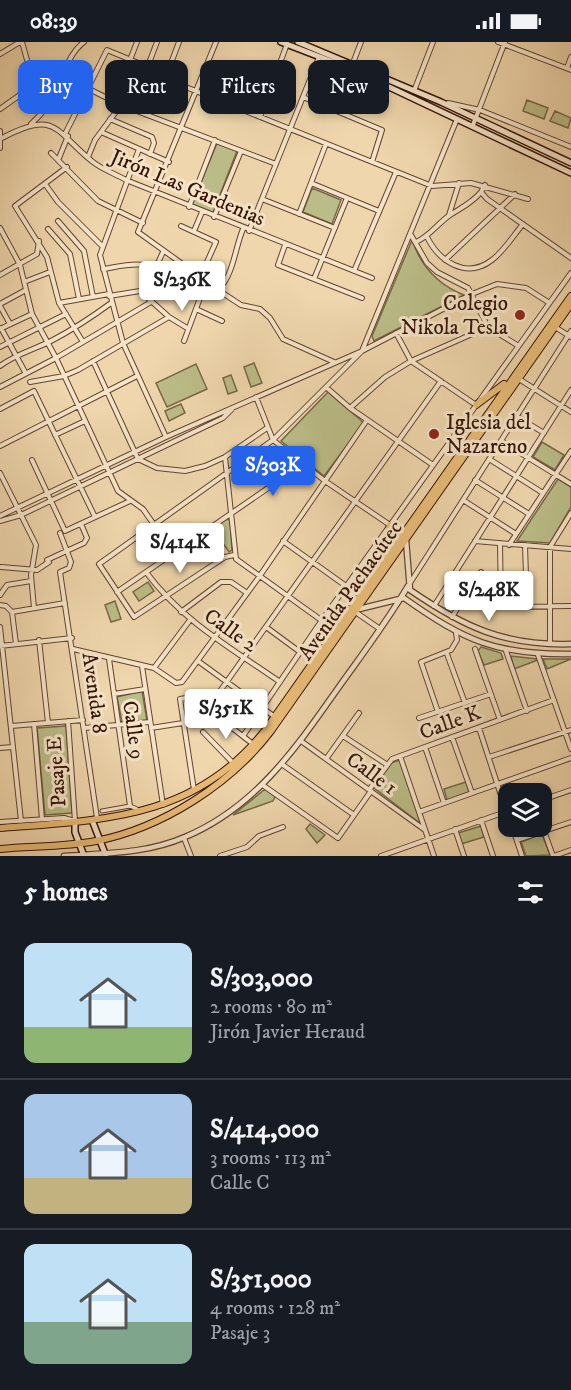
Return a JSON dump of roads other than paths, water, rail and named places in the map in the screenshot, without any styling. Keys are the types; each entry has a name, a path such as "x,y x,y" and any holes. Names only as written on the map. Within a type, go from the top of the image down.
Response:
{"main road":[{"path":"298,42 345,60"},
{"path":"284,43 319,56 458,118 571,173"},
{"path":"389,79 571,163"},
{"name":"Avenida Pachacútec","path":"0,849 79,843 122,834 180,808 210,791 238,769 271,731 379,569 571,296"},
{"name":"Avenida Pachacútec","path":"0,828 75,822 141,812 163,806 194,790 233,763 254,745 335,630 406,540 571,304"},
{"path":"476,405 510,381"},
{"path":"379,569 390,525"},
{"path":"95,819 106,855"},
{"path":"75,822 83,856"}],"street":[{"path":"0,54 21,42 34,85 0,109"},
{"path":"2,138 31,124 45,112 58,88 69,59 84,42"},
{"path":"93,77 107,50 130,60 137,42"},
{"path":"150,60 157,42"},
{"path":"172,60 179,42"},
{"path":"181,226 216,242 202,273 188,268 138,232 169,162 216,42"},
{"path":"354,60 361,42"},
{"path":"414,90 433,42"},
{"path":"498,42 569,69 571,57"},
{"path":"260,117 284,43"},
{"path":"473,125 505,43"},
{"path":"249,231 319,56"},
{"path":"188,89 432,186 459,183 485,185 528,199"},
{"path":"303,97 382,130 372,162"},
{"path":"441,102 480,110 571,147"},
{"path":"59,158 76,114"},
{"path":"88,157 100,132 114,114"},
{"path":"147,114 276,164"},
{"path":"234,555 225,557 134,618 99,564 228,475 273,440 362,351 432,186 458,118"},
{"path":"110,119 152,137 154,143 150,154"},
{"name":"Jirón Las Gardenias","path":"31,124 54,128 67,135 88,157 126,180 243,229 372,278"},
{"path":"0,131 2,138 0,148"},
{"path":"100,132 169,162"},
{"path":"189,207 215,140"},
{"path":"299,214 326,144"},
{"path":"139,149 101,246 103,269 123,343 166,438"},
{"path":"214,217 241,151"},
{"path":"51,153 59,158 94,198 143,223"},
{"path":"67,167 15,206 47,256 59,303 83,342"},
{"path":"354,271 396,172"},
{"path":"311,183 379,211"},
{"path":"448,216 459,183"},
{"path":"45,184 58,202 101,246"},
{"path":"416,242 427,237 448,216 474,200 485,185"},
{"path":"481,192 571,258"},
{"path":"444,260 515,194"},
{"path":"314,279 347,198"},
{"path":"262,199 335,228"},
{"path":"194,231 202,212"},
{"path":"58,221 84,251 93,297"},
{"path":"427,237 433,249 444,260 469,269 485,265 494,259 523,225"},
{"path":"0,228 20,265 24,291 32,314 41,327 118,490 143,509 174,553"},
{"path":"48,229 70,254 79,299"},
{"path":"218,290 229,274 235,247 243,229"},
{"path":"411,235 427,262 437,272 462,284 472,294 488,327 518,345"},
{"path":"0,275 37,254 39,241"},
{"path":"285,245 278,265 362,298"},
{"path":"156,267 164,252"},
{"path":"103,269 142,264 156,267 203,290 218,290 241,304 260,309 270,318 283,339 334,362"},
{"path":"0,387 25,372 56,358 151,302 164,271"},
{"path":"24,282 50,272"},
{"name":"Avenida Pachacútec","path":"243,736 346,586 571,273"},
{"path":"0,516 106,465 362,351 472,294 497,284 526,288 548,302"},
{"path":"184,341 203,290"},
{"path":"10,324 0,305 24,291"},
{"path":"59,303 140,291 169,317 187,328"},
{"path":"0,366 16,354 48,342 75,328 111,303"},
{"path":"196,309 222,321"},
{"path":"25,372 1,328 32,314"},
{"path":"0,347 66,314"},
{"path":"30,382 64,376 169,317"},
{"path":"350,408 385,377 411,361 488,327"},
{"path":"555,327 570,334"},
{"path":"396,333 411,361 476,405"},
{"name":"Avenida Pachacútec","path":"67,856 106,855 151,849 184,838 215,822 264,786 302,741 401,598 570,334"},
{"path":"93,361 138,459 157,468 192,470 225,457 267,428"},
{"path":"0,446 137,376"},
{"path":"519,379 571,412"},
{"path":"208,708 441,381"},
{"path":"327,388 350,408 432,465"},
{"path":"434,606 571,390"},
{"path":"0,409 34,391 94,517"},
{"path":"256,397 273,440 355,502 390,525"},
{"path":"0,521 21,516 223,418 243,403"},
{"path":"516,416 544,433"},
{"path":"73,649 154,668 180,683 259,577 367,420"},
{"path":"55,435 85,421"},
{"path":"501,441 571,484"},
{"path":"509,545 571,451"},
{"path":"225,457 232,513 234,555 238,562 335,630"},
{"path":"489,459 543,493"},
{"path":"32,460 48,493 67,551"},
{"path":"117,592 303,464"},
{"path":"0,473 36,544 31,570 34,608"},
{"path":"475,480 529,514"},
{"path":"62,532 130,500"},
{"path":"463,500 516,534"},
{"path":"550,644 549,547 571,513"},
{"path":"1,567 41,569 48,561 86,541 81,524"},
{"path":"406,540 408,586 452,618 491,635 519,642 571,644"},
{"path":"283,541 346,586"},
{"path":"475,541 571,549"},
{"path":"500,544 501,607"},
{"path":"525,546 527,607"},
{"name":"Avenida 8","path":"67,551 71,565 60,572 72,638 95,819"},
{"name":"Calle 2","path":"146,572 165,598 180,612 280,682"},
{"path":"452,618 481,572 481,607 571,606"},
{"path":"0,596 7,585 31,581"},
{"path":"180,612 222,582 231,582 247,593"},
{"path":"467,594 481,594"},
{"path":"352,609 401,598 456,633 506,651 538,655 571,655"},
{"path":"12,612 65,603"},
{"path":"0,605 6,606 12,612 16,644"},
{"path":"352,609 380,628"},
{"path":"154,668 190,620"},
{"path":"0,627 21,821"},
{"path":"266,627 300,652"},
{"path":"438,712 421,662 447,654 456,644 456,633"},
{"path":"2,646 72,638"},
{"path":"39,640 48,723"},
{"path":"475,649 500,720"},
{"path":"506,651 527,711"},
{"path":"447,654 465,703"},
{"path":"538,655 571,749"},
{"name":"Calle 9","path":"109,658 130,806"},
{"path":"198,661 275,717"},
{"path":"142,666 163,806"},
{"path":"114,694 145,689"},
{"path":"420,718 491,694"},
{"path":"194,790 180,699 192,697 254,745"},
{"name":"Calle K","path":"264,786 338,838 386,764 400,756 554,700"},
{"path":"326,759 359,713"},
{"path":"11,726 83,720"},
{"name":"Pasaje E","path":"68,721 75,822"},
{"path":"84,728 150,722"},
{"path":"151,728 183,723"},
{"path":"34,724 42,819"},
{"path":"419,812 498,784 479,728"},
{"path":"489,757 571,730"},
{"path":"203,732 233,763"},
{"path":"343,735 386,764"},
{"path":"452,737 472,793"},
{"name":"Calle 1","path":"302,741 425,830"},
{"path":"0,748 13,747"},
{"path":"425,747 444,803"},
{"path":"400,756 434,856"},
{"path":"501,783 571,758"},
{"path":"282,765 354,815"},
{"path":"552,797 571,790"},
{"path":"102,811 130,806 141,812"},
{"path":"381,856 498,816"},
{"name":"Avenida Pachacútec","path":"0,822 64,818 75,822"},
{"path":"481,820 493,856"},
{"path":"552,828 571,822"},
{"path":"220,856 247,847 260,836 283,827"},
{"path":"455,829 464,856"},
{"path":"516,837 522,856"},
{"path":"517,840 526,837"},
{"path":"546,837 553,856 571,850"},
{"path":"184,838 190,856"},
{"path":"399,849 401,856"}],"place":[{"name":"Colegio Nikola Tesla","path":"520,315"},
{"name":"Iglesia del Nazareno","path":"434,434"}]}
